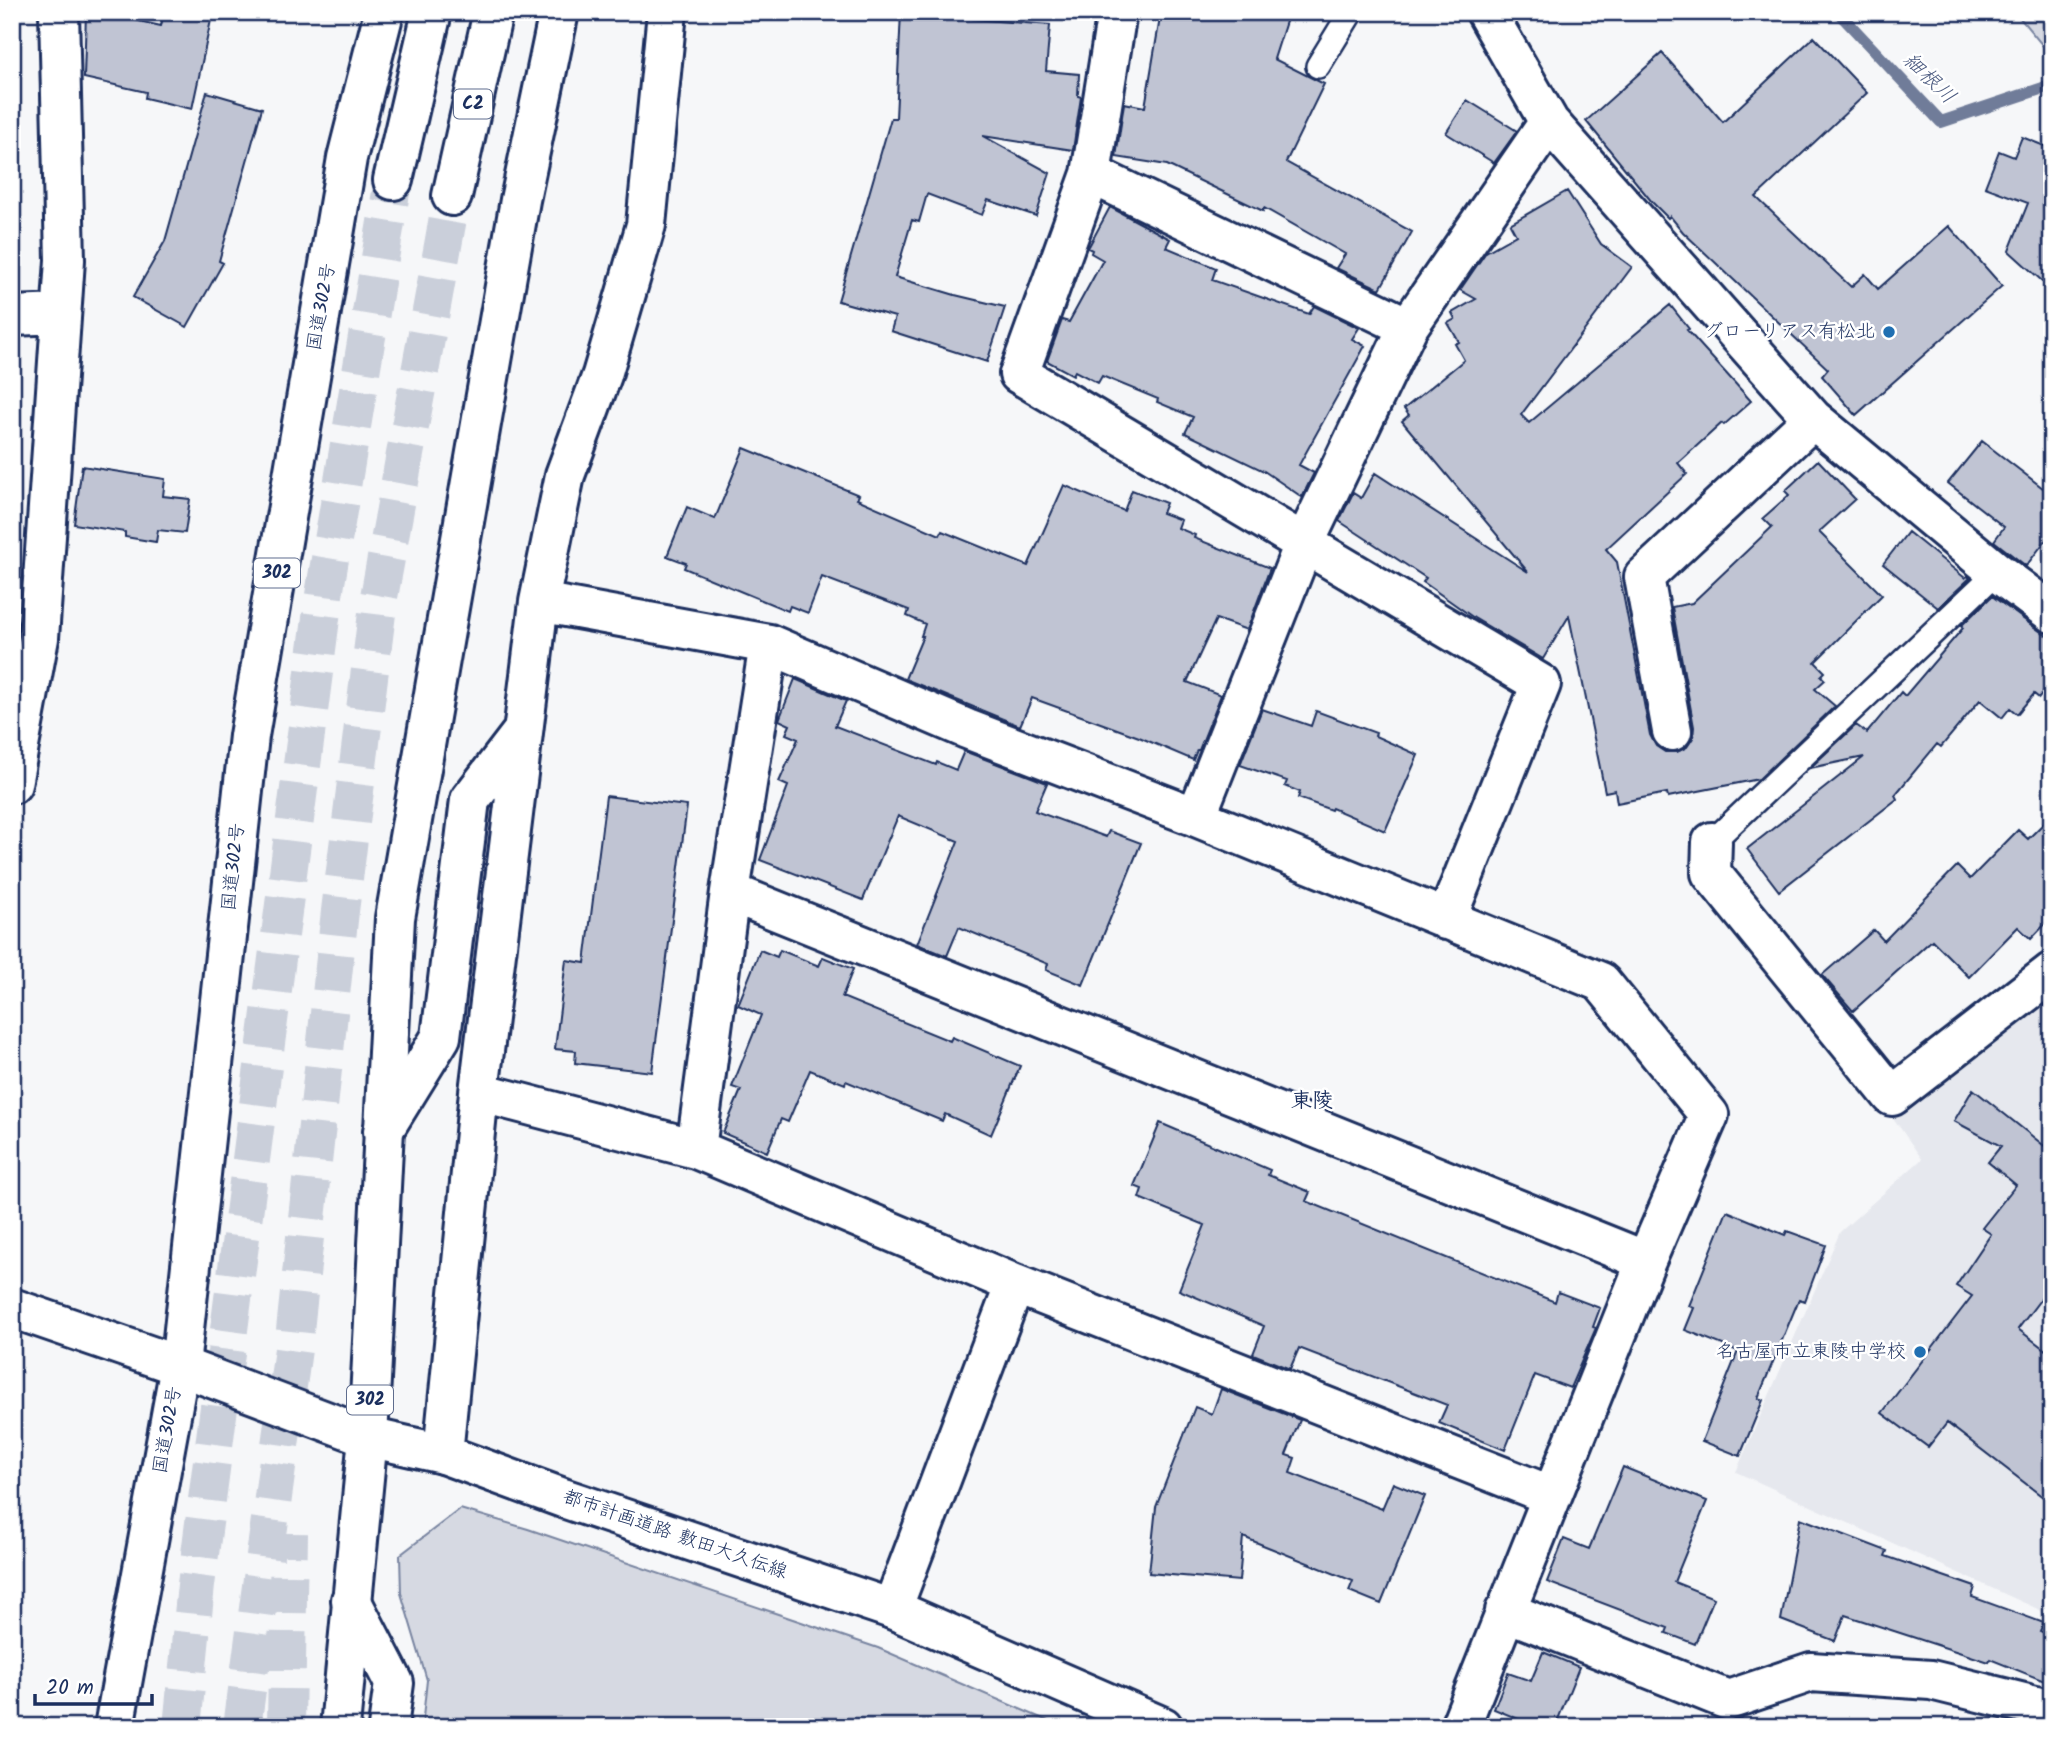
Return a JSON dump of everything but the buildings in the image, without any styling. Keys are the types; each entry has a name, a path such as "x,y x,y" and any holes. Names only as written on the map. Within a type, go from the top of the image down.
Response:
{"main road":[{"path":"12,784 39,638 29,537 61,314 65,260 59,12"},
{"name":"国道302号","path":"114,1727 180,1366 249,736 348,158 384,12"},
{"path":"393,180 432,12"},
{"name":"C2","path":"452,196 493,12"},
{"name":"302","path":"340,1727 368,1437 395,918 520,200 559,12"},
{"path":"443,1454 479,1092 539,602 565,475 602,375 646,225 667,12"},
{"path":"1117,12 1091,174 1019,374 1541,684 1446,920"},
{"path":"1486,12 1549,122 1813,419 1997,572 2052,613"},
{"path":"1196,817 1304,544 1408,327 1549,122"},
{"path":"1091,174 1408,327"},
{"path":"12,316 61,314"},
{"path":"1672,731 1644,577 1813,419"},
{"path":"539,602 768,644 967,729 1196,817 1601,982 1709,1115 1646,1261 1460,1727"},
{"path":"696,1149 730,892 768,644"},
{"path":"383,1131 441,1037 470,800 524,729"},
{"path":"1712,842 1711,873 1892,1096 2052,972"},
{"path":"730,892 1646,1261"},
{"path":"479,1092 696,1149 1015,1284 1552,1496"},
{"path":"892,1609 1015,1284"},
{"name":"都市計画道路 敷田大久伝線","path":"12,1308 180,1366 368,1437 443,1454 892,1609 1163,1727"},
{"path":"351,1600 394,1683 388,1727"},
{"path":"1505,1611 1728,1700 1811,1671 1931,1680 2052,1710"}],"lane":[{"path":"1318,66 1351,12"},
{"path":"1712,842 1997,572"}],"shaded area":[{"path":"2015,12 2052,12 2052,57"},
{"name":"名古屋市立東陵中学校","path":"2052,990 2052,1628 2040,1610 1736,1472 1840,1232 1922,1159 1889,1112"},
{"path":"460,1509 528,1529 878,1648 1062,1727 422,1727 427,1680 401,1593 400,1555"}],"waterway":[{"name":"細根川","path":"1838,12 1941,122 2052,85"}],"tunnel":[{"path":"182,1727 196,1585 324,595 393,180"},
{"path":"242,1727 293,1349 340,911 379,597 452,196"},
{"path":"286,1727 289,1533"}],"place":[{"name":"グローリアス有松北","path":"1889,332"},
{"name":"名古屋市立東陵中学校","path":"1920,1352"}],"district":[{"name":"東陵","path":"1312,1101"}]}
